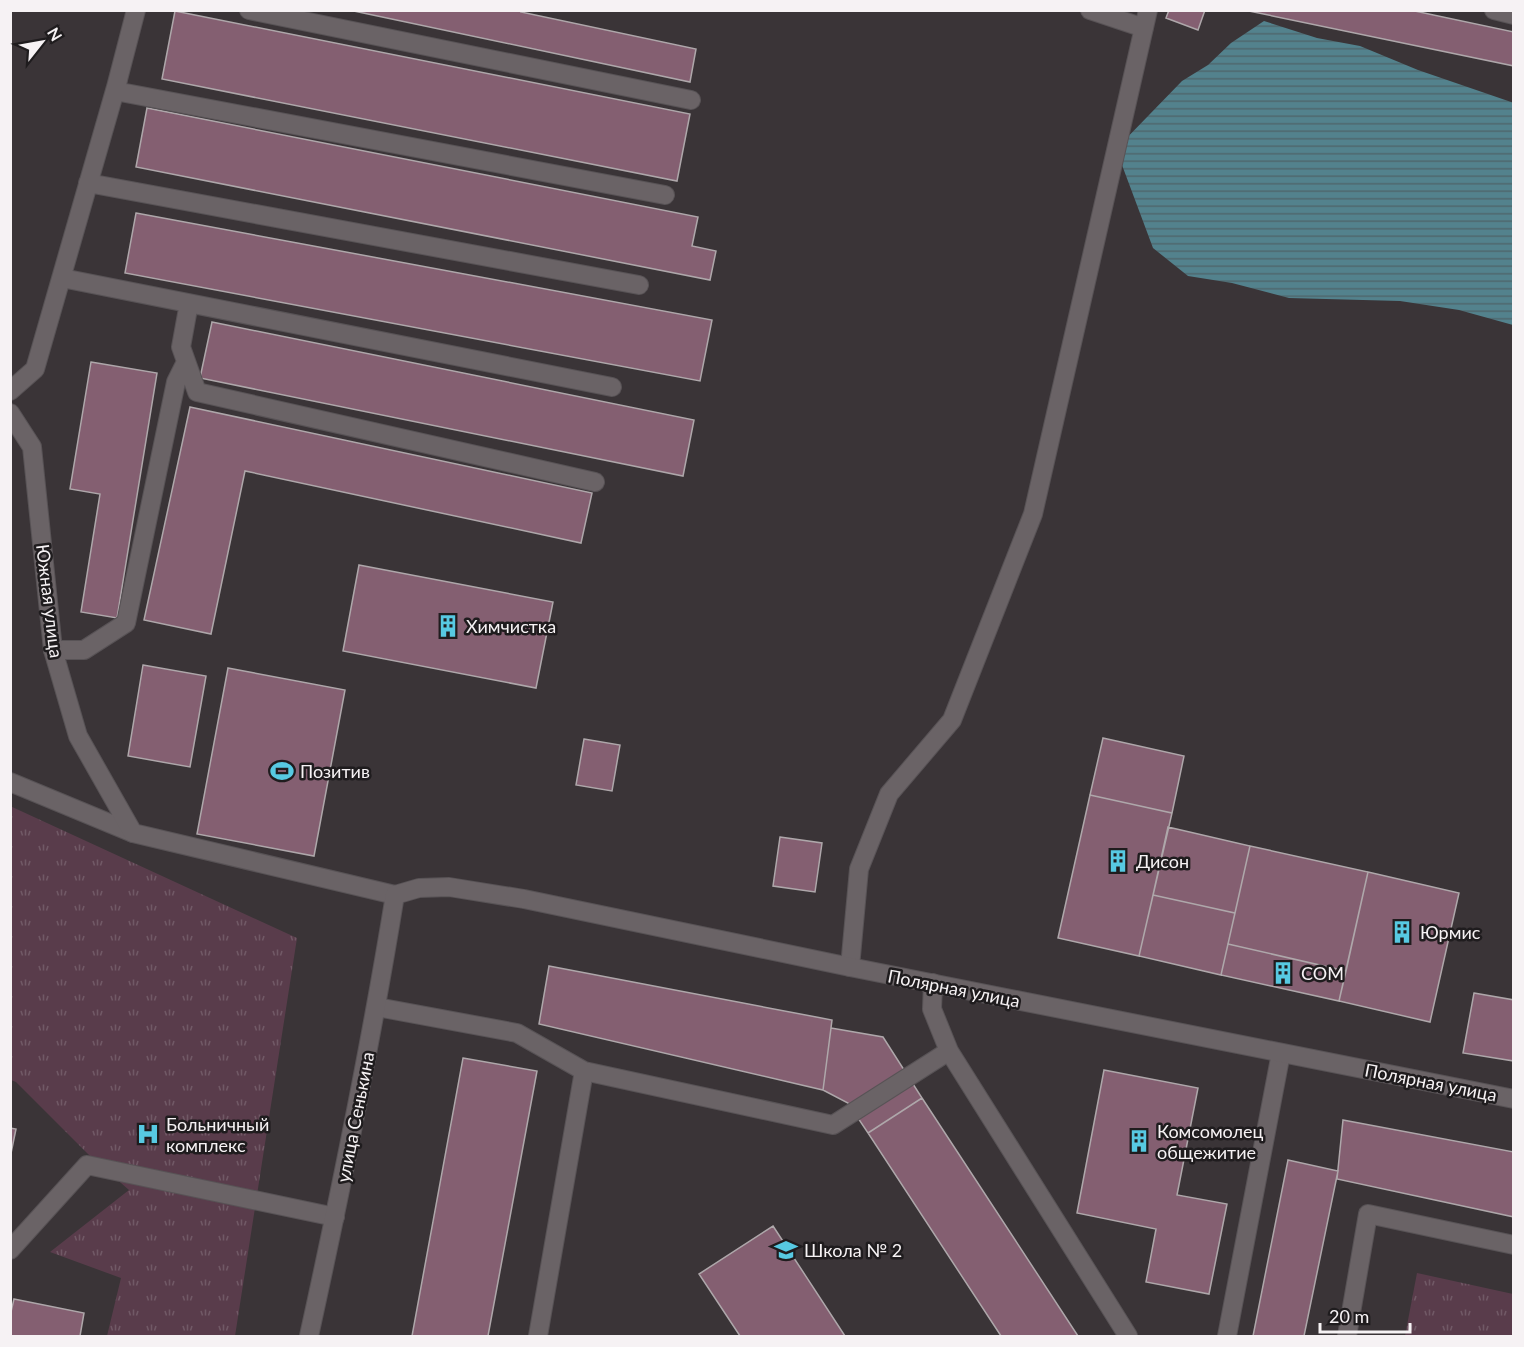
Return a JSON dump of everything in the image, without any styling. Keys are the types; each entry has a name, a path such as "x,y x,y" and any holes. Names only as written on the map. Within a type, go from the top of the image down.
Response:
{"street":[{"path":"10,392 35,369 136,10"},
{"path":"249,10 691,100"},
{"path":"850,967 859,869 889,794 952,720 1033,514 1146,19 1090,10"},
{"path":"1494,10 1514,15"},
{"path":"115,91 665,195"},
{"path":"88,183 639,285"},
{"path":"62,278 612,387"},
{"path":"189,303 181,347 197,392 595,482"},
{"path":"53,650 84,650 126,623 177,382 186,362"},
{"name":"Южная улица","path":"10,413 32,447 53,650 78,736 133,832"},
{"path":"10,782 133,832 395,896"},
{"name":"Полярная улица","path":"395,896 419,888 449,887 524,899 850,967 1514,1099"},
{"name":"улица Сенькина","path":"309,1336 377,1007 395,896"},
{"path":"933,983 932,1009 949,1051 1128,1336"},
{"path":"377,1007 517,1033 584,1071 833,1125 949,1051"},
{"path":"1227,1336 1281,1053"},
{"path":"538,1336 584,1071"},
{"path":"10,1250 87,1165 335,1217"},
{"path":"1347,1336 1368,1215 1514,1245"}],"green space":[{"name":"Больничный комплекс","path":"10,806 297,938 235,1336 107,1336 121,1278 50,1252 129,1190 88,1154 16,1082 11,1080"},
{"path":"1417,1273 1513,1294 1513,1336 1405,1336"}],"water":[{"path":"1264,21 1317,38 1360,46 1418,70 1514,103 1513,325 1459,310 1400,301 1289,298 1232,283 1188,276 1153,248 1116,149 1182,81 1208,65 1231,43"}],"building":[{"path":"349,10 522,10 521,12 696,49 690,82"},
{"path":"1169,10 1205,10 1198,30 1166,18"},
{"path":"1244,10 1410,10 1514,32 1514,66"},
{"path":"175,11 690,114 677,181 162,79"},
{"path":"147,108 698,217 692,246 716,251 710,280 136,167"},
{"path":"136,213 712,320 700,381 125,273"},
{"path":"212,322 694,420 683,476 200,378"},
{"path":"91,362 157,373 117,618 81,612 100,494 70,489"},
{"path":"190,407 592,493 581,543 245,471 211,634 144,620"},
{"name":"Химчистка","path":"359,565 553,602 536,688 343,651"},
{"path":"143,665 206,676 190,767 128,756"},
{"path":"228,668 345,690 314,856 197,834"},
{"path":"1103,738 1184,756 1172,813 1090,795"},
{"path":"584,739 620,745 612,791 576,785"},
{"name":"Дисон","path":"1090,795 1172,813 1139,956 1058,938"},
{"path":"1168,827 1250,846 1235,913 1153,895"},
{"path":"780,837 822,843 815,892 773,886"},
{"path":"1250,846 1368,872 1346,971 1228,944"},
{"name":"Юрмис","path":"1368,872 1459,893 1430,1022 1339,1001"},
{"name":"Дисон","path":"1153,895 1235,913 1221,975 1139,956"},
{"name":"СОМ","path":"1228,944 1346,971 1339,1001 1221,975"},
{"path":"549,966 832,1020 823,1090 539,1024"},
{"path":"1474,993 1514,1000 1514,1061 1463,1053"},
{"path":"831,1028 883,1037 922,1098 868,1133 848,1103 823,1090"},
{"path":"463,1058 537,1071 488,1336 412,1336"},
{"name":"Комсомолец общежитие","path":"1104,1070 1198,1088 1177,1195 1227,1204 1209,1294 1146,1282 1156,1229 1077,1213"},
{"path":"922,1098 1078,1336 1001,1336 868,1133"},
{"path":"1343,1120 1514,1152 1514,1217 1337,1179"},
{"path":"10,1128 16,1129 10,1158"},
{"path":"1288,1160 1338,1171 1304,1336 1253,1336"},
{"path":"773,1226 845,1336 740,1336 699,1274"},
{"path":"14,1299 84,1313 80,1336 10,1336 10,1316"}],"place":[{"name":"Химчистка","path":"448,626"},
{"name":"Позитив","path":"282,771"},
{"name":"Дисон","path":"1118,861"},
{"name":"Юрмис","path":"1402,932"},
{"name":"СОМ","path":"1283,973"},
{"name":"Больничный комплекс","path":"148,1134"},
{"name":"Комсомолец общежитие","path":"1139,1141"},
{"name":"Школа № 2","path":"786,1250"}]}
